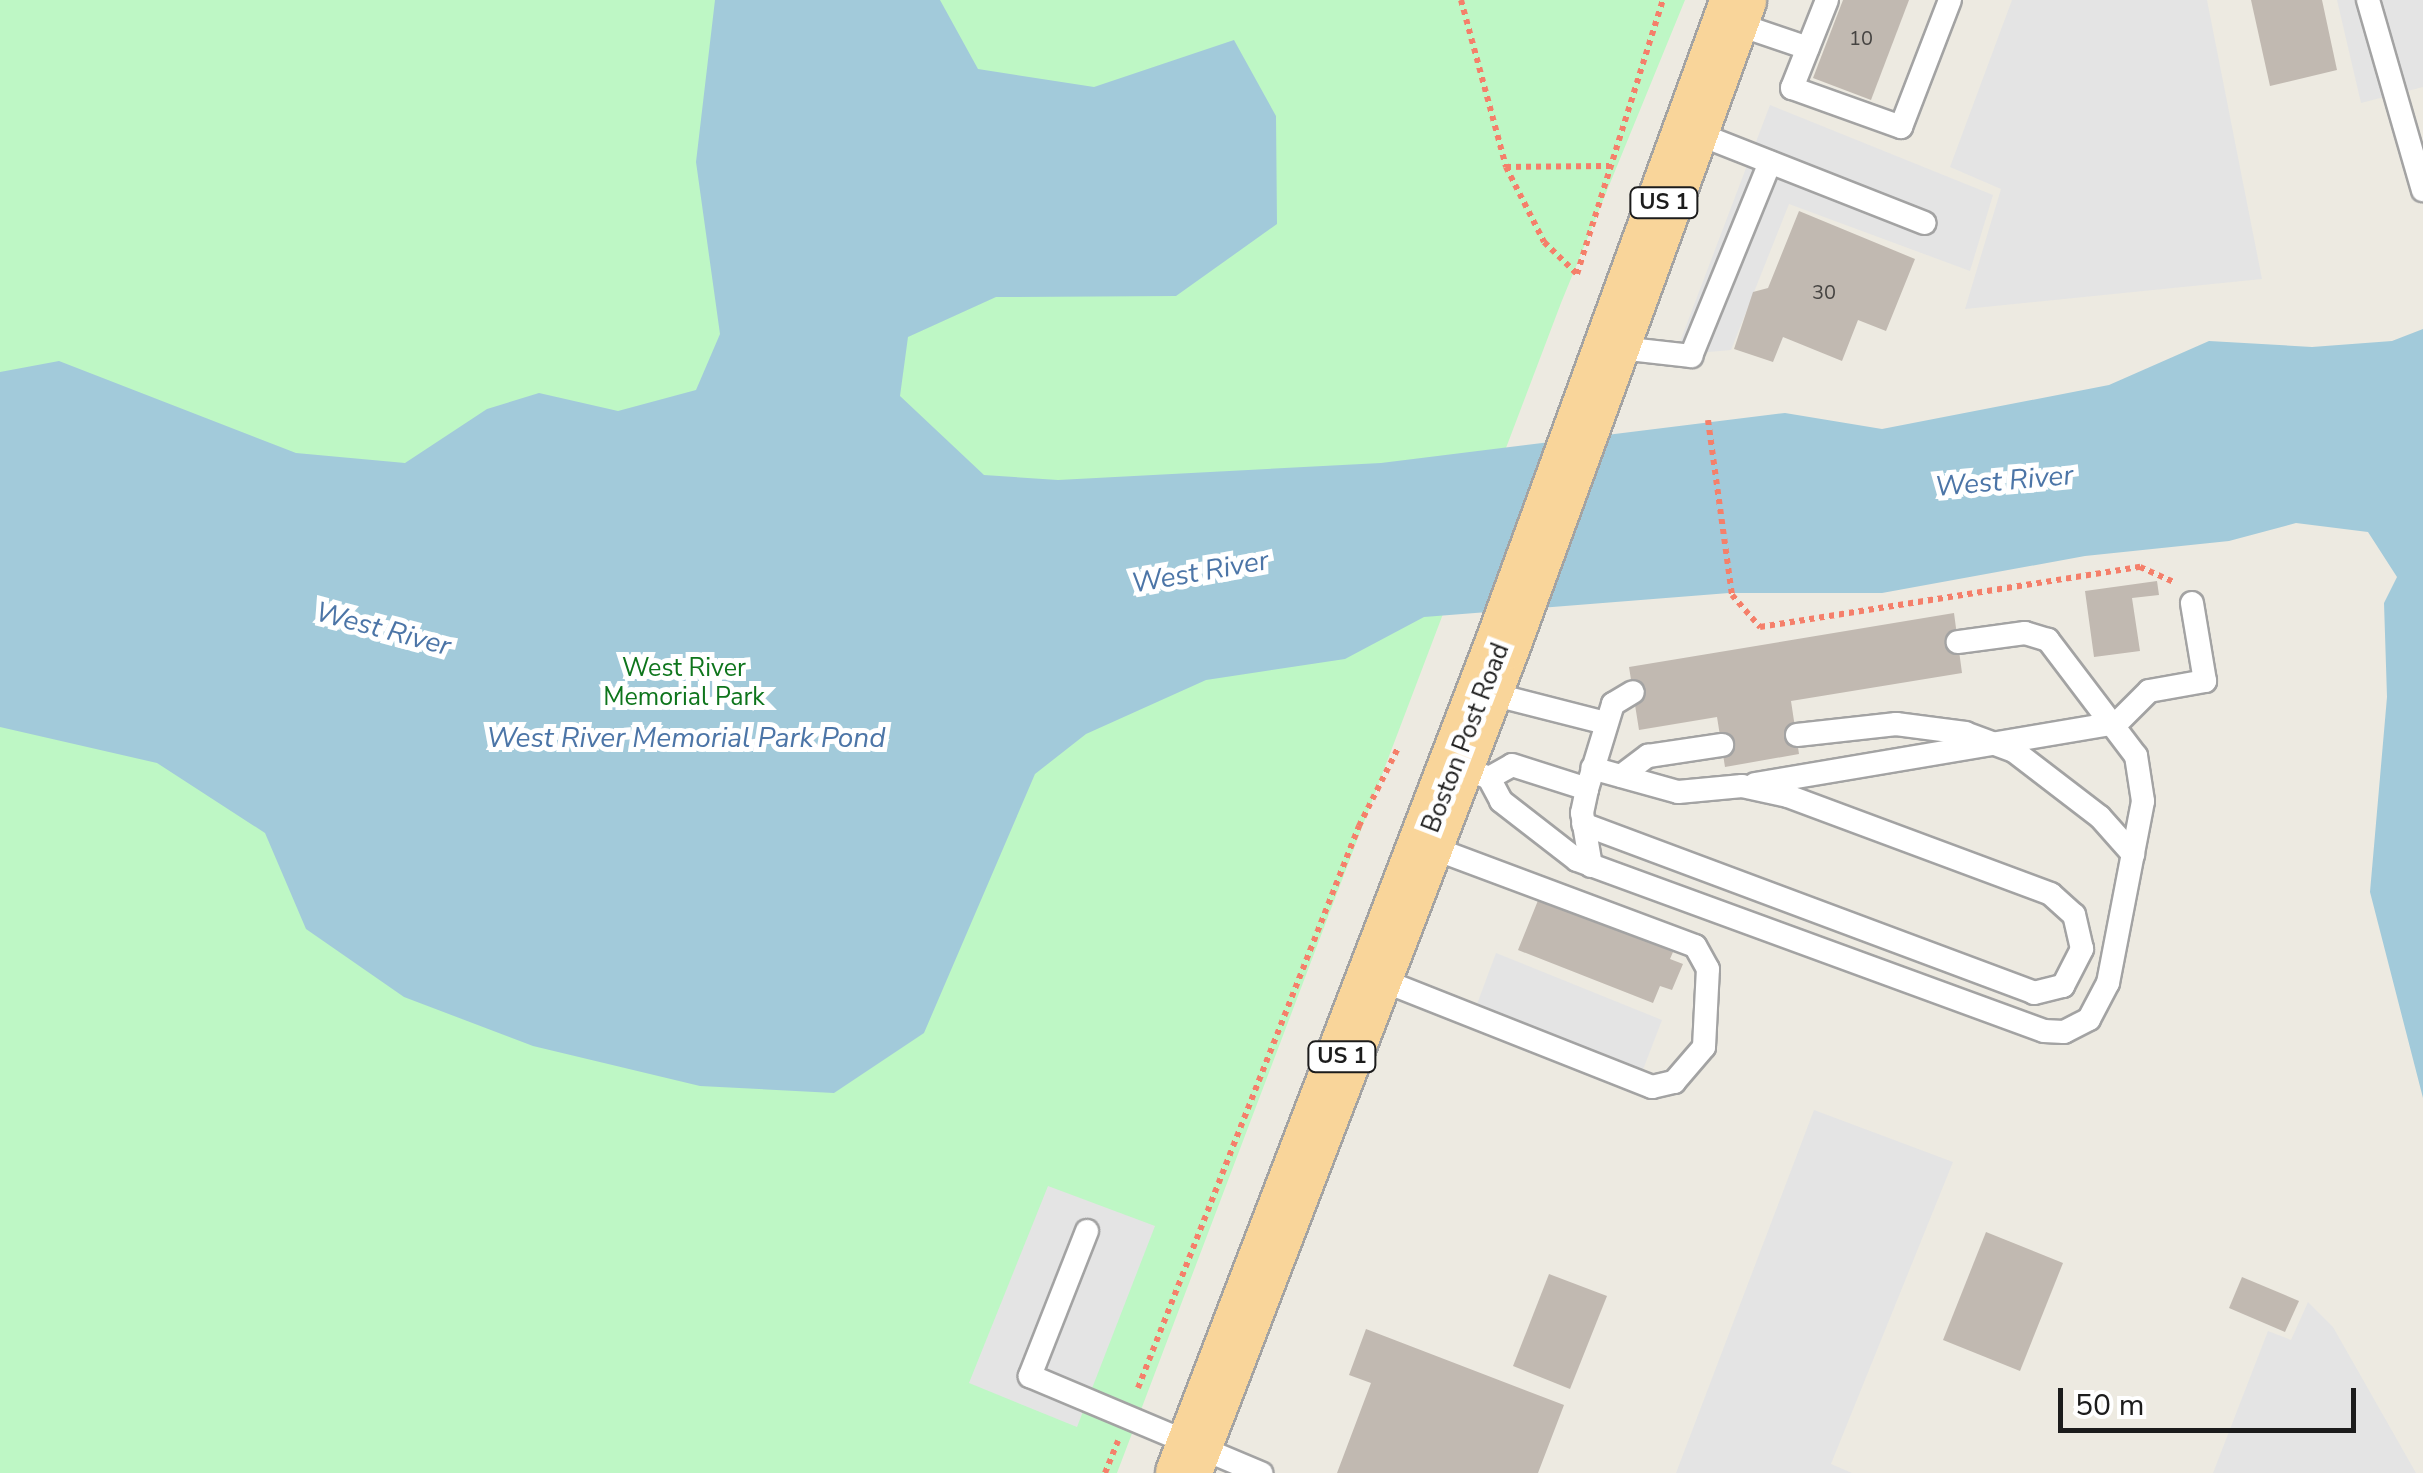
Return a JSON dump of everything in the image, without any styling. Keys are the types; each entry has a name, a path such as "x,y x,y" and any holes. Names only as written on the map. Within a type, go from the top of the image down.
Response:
{"main road":[{"name":"Boston Post Road","path":"1188,1460 1424,845 1473,771 1484,692 1734,11"}],"lane":[{"path":"1827,0 1792,88 1901,128 1950,0"},
{"path":"2368,0 2423,190"},
{"path":"1734,11 1808,48"},
{"path":"1691,131 1925,223"},
{"path":"1611,347 1691,356 1770,162"},
{"path":"1473,771 1512,765 1589,778 1621,776 1678,792 1742,786 2117,723 2149,692 2205,682 2192,603"},
{"path":"1473,771 1501,801 1591,866 2044,1031 2064,1032 2089,1020 2108,982 2143,801 2136,756 2117,723 2048,640 2025,633 1958,642"},
{"path":"1484,692 1606,723"},
{"path":"1591,866 1584,824 1589,778 1613,704 1633,692"},
{"path":"1796,735 1896,724 1992,743 2100,816 2133,854"},
{"path":"1621,776 1648,756 1722,745"},
{"path":"1584,824 2034,993 2050,994 2076,970 2082,949 2074,914 2051,894 1742,786"},
{"path":"1374,976 1652,1087 1674,1082 1704,1047 1708,968 1695,946 1424,845"},
{"path":"1087,1231 1030,1376 1127,1418 1188,1460 1261,1473"}],"path":[{"path":"1461,0 1506,167 1544,242 1576,274 1663,0"},
{"path":"1506,167 1609,166"},
{"path":"1708,420 1732,595 1748,621 1784,628 2140,568 2172,580 2192,603"},
{"path":"1106,1473 1359,826 1398,748"}],"green space":[{"name":"West River Memorial Park","path":"0,0 1685,0 1561,303 1117,1473 0,1473"}],"shaded area":[{"path":"2012,0 2207,0 2262,279 1965,309 2001,189 1950,167"},
{"path":"2337,0 2423,0 2423,87 2361,103"},
{"path":"1770,105 1993,195 1970,271 1789,204 1731,350 1675,355"},
{"path":"1496,953 1662,1020 1636,1088 1470,1023"},
{"path":"1814,1110 1953,1162 1831,1464 1852,1473 1676,1473"},
{"path":"1048,1186 1155,1226 1077,1427 969,1383"},
{"path":"2308,1302 2333,1327 2416,1473 2213,1473 2268,1331 2291,1340"}],"water":[{"name":"West River Memorial Park Pond","path":"715,0 940,0 978,69 1094,87 1234,40 1276,116 1277,224 1176,296 996,297 908,337 900,396 984,475 1058,480 1381,463 1785,413 1882,429 2109,385 2209,341 2312,347 2392,341 2423,329 2423,1098 2370,892 2387,697 2384,603 2397,577 2368,532 2296,523 2229,541 2085,556 1882,593 1729,593 1424,617 1345,659 1206,680 1086,734 1035,774 924,1033 834,1093 700,1086 533,1046 404,997 306,929 265,833 157,763 0,727 0,372 59,361 296,453 405,463 487,409 539,393 618,411 696,390 720,334 696,162"}],"building":[{"path":"1843,0 1909,0 1871,100 1813,78"},
{"path":"2251,0 2322,0 2337,70 2270,86"},
{"path":"1799,211 1915,259 1886,331 1858,320 1842,361 1783,337 1773,362 1734,349 1753,292 1768,288"},
{"path":"2157,581 2159,595 2132,598 2140,651 2094,657 2085,591"},
{"path":"1954,613 1962,673 1791,701 1799,754 1725,767 1717,717 1639,730 1629,667"},
{"path":"1541,893 1673,952 1670,959 1683,964 1672,990 1660,986 1653,1003 1518,950"},
{"path":"1986,1232 2063,1263 2020,1371 1943,1340"},
{"path":"1549,1274 1607,1296 1570,1389 1513,1366"},
{"path":"2242,1277 2299,1301 2285,1332 2229,1308"},
{"path":"1366,1329 1564,1405 1538,1473 1337,1473 1371,1383 1349,1375"}],"water label":[{"name":"West River","path":"2004,481"},
{"name":"West River","path":"1200,572"},
{"name":"West River","path":"383,629"}]}
